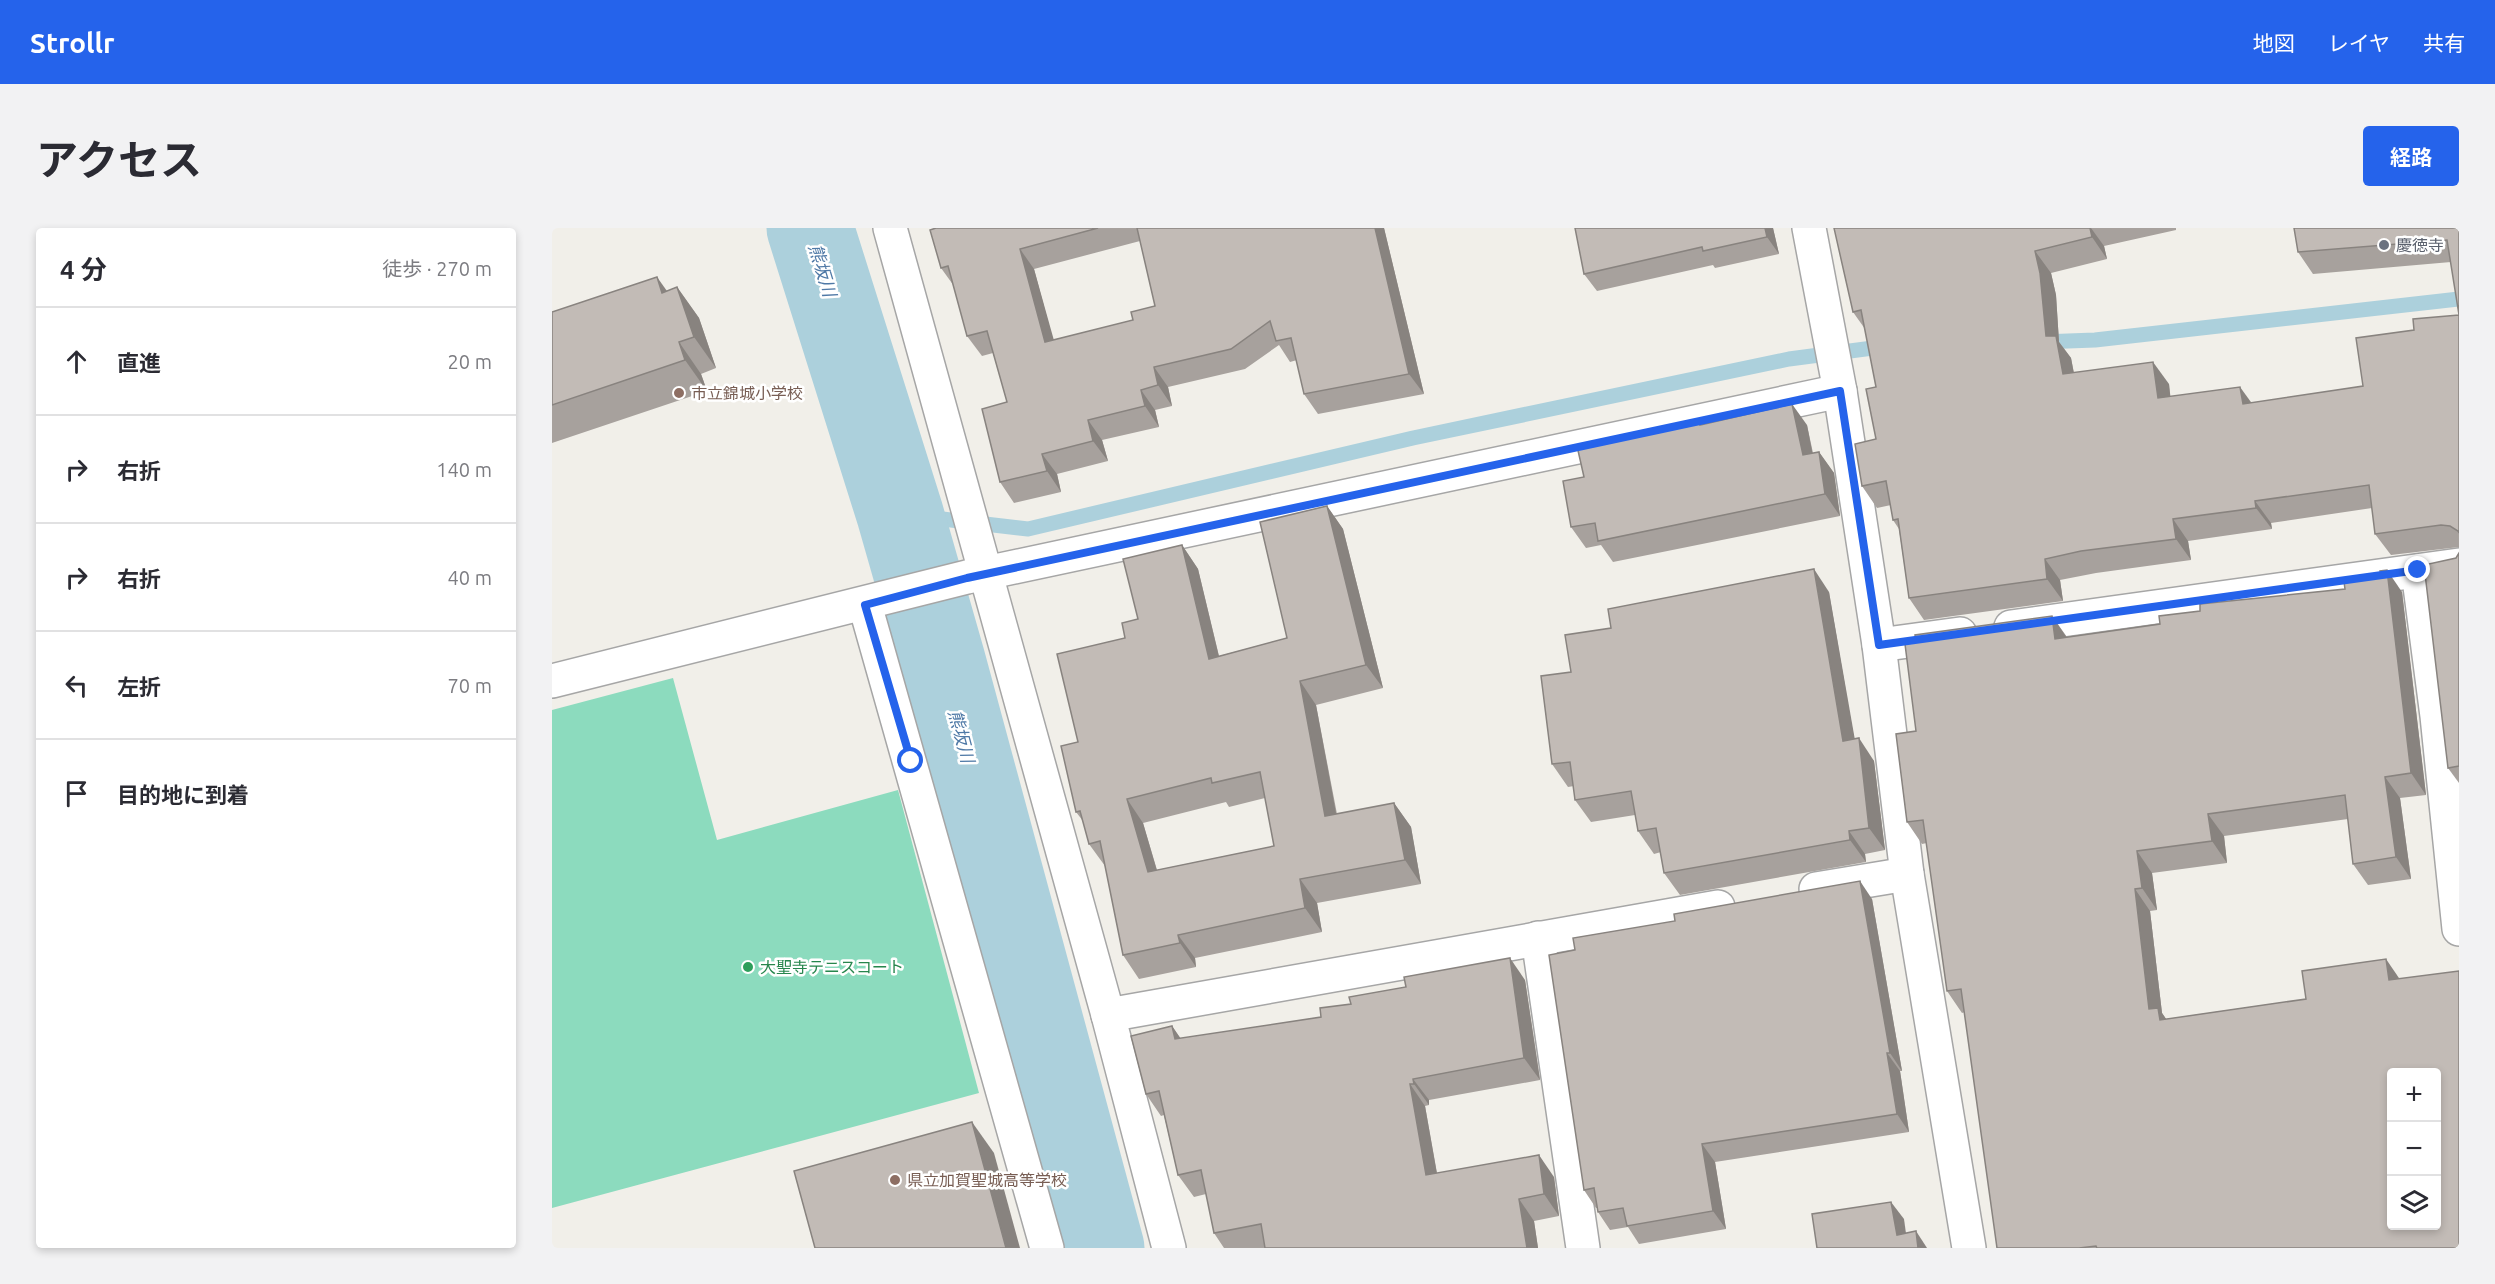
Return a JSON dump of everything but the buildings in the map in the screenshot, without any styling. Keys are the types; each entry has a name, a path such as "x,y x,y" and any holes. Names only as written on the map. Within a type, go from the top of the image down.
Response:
{"street":[{"path":"890,228 976,576 1108,1016 1168,1248"},
{"path":"1809,228 1840,391 1879,645 1907,874 1969,1248"},
{"path":"552,681 976,576 1840,391"},
{"path":"1879,645 2459,564"},
{"path":"2418,570 2437,716 2459,929"},
{"path":"878,601 1047,1248"},
{"path":"1791,894 1907,874"},
{"path":"1108,1016 1745,902"},
{"path":"1538,938 1583,1248"}],"green space":[{"name":"大聖寺テニスコート","path":"673,678 717,840 898,790 979,1093 552,1208 552,710"}],"waterway":[{"name":"熊坂川","path":"810,228 900,514 942,661 1101,1248"},
{"path":"2041,342 2095,340 2459,299"},
{"path":"900,514 1028,529 1413,438 1789,359 1888,346"}],"place":[{"name":"慶徳寺","path":"2384,245"},
{"name":"市立錦城小学校","path":"679,393"},
{"name":"大聖寺テニスコート","path":"748,967"},
{"name":"県立加賀聖城高等学校","path":"895,1180"}],"route":[{"path":"911,761 865,605 967,578 1840,391 1879,645 2418,570"}]}
